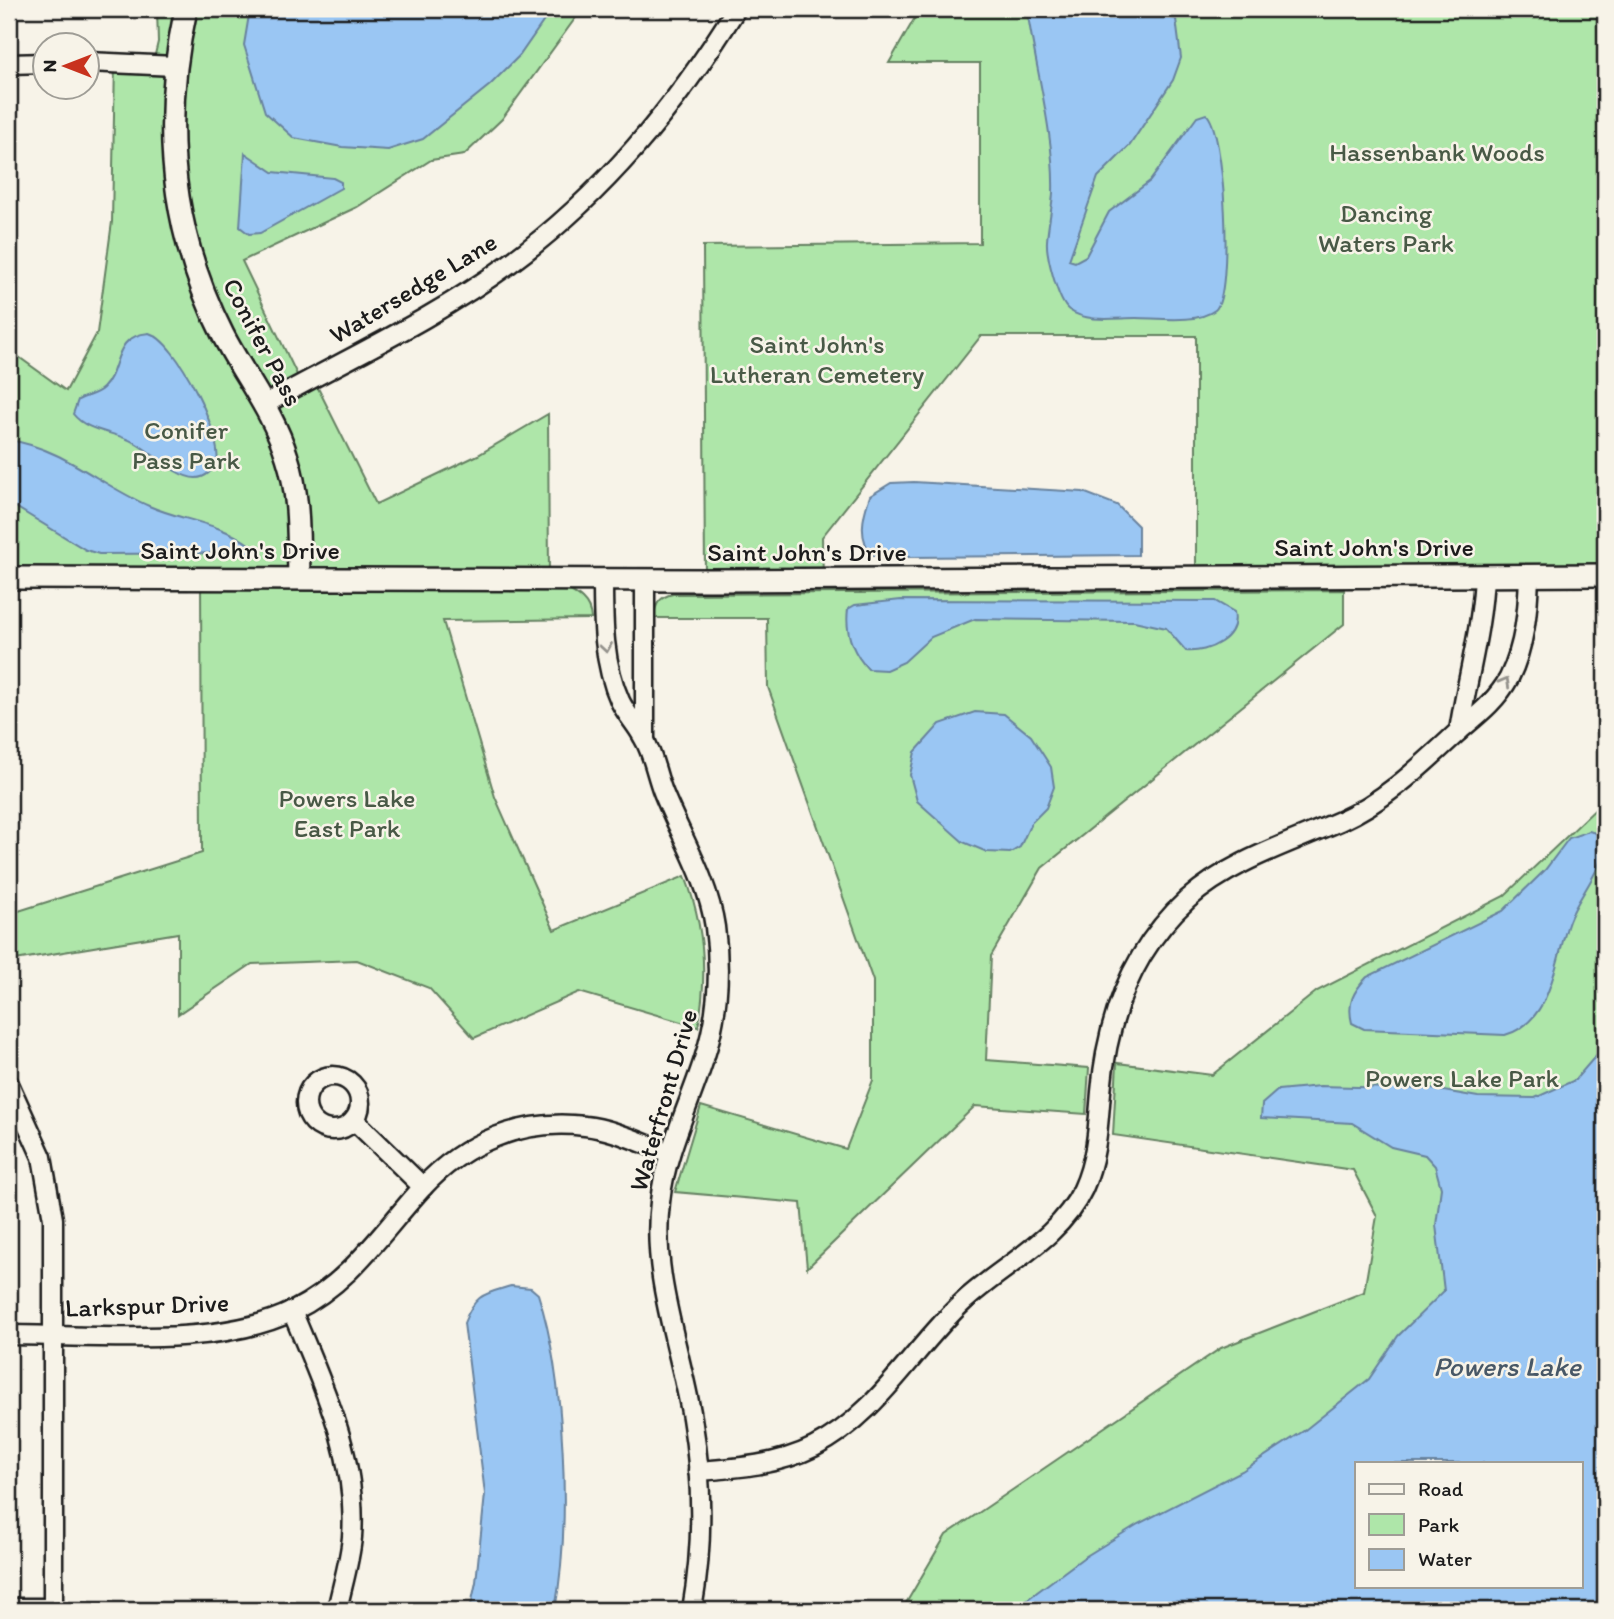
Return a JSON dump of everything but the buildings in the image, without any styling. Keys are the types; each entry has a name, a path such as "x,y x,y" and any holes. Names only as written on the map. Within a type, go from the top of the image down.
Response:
{"street":[{"name":"Conifer Pass","path":"186,9 175,66 171,147 184,234 196,272 224,336 279,431 295,484 299,578"},
{"name":"Watersedge Lane","path":"265,404 460,296 550,232 623,163 655,125 684,90 736,9"},
{"path":"9,64 32,63"},
{"path":"102,63 175,66"},
{"path":"1459,731 1483,613 1484,575"},
{"path":"698,1471 778,1460 812,1448 840,1432 866,1410 962,1302 1048,1236 1072,1207 1093,1162 1104,1061 1119,1000 1133,970 1168,919 1214,879 1242,863 1344,820 1379,800 1434,756 1496,699 1521,648 1529,575"},
{"name":"Saint John's Drive","path":"9,578 645,580 1605,575"},
{"name":"Waterfront Drive","path":"603,580 603,629 608,662 620,702 645,739 663,793 708,896 718,958 718,995 712,1031 670,1153 660,1201 659,1262 692,1419 698,1471 701,1535 692,1610"},
{"name":"Waterfront Drive","path":"645,580 645,739"},
{"path":"9,1084 42,1157 50,1192 53,1609 9,1608"},
{"path":"354,1120 423,1187"},
{"name":"Larkspur Drive","path":"9,1335 212,1333 251,1326 292,1311 328,1289 358,1265 423,1187 446,1165 503,1133 543,1125 585,1126 670,1153"},
{"path":"292,1311 337,1423 347,1463 352,1538 337,1610"}],"green space":[{"path":"157,9 582,9 502,119 464,155 431,160 357,207 242,261 301,383 313,378 376,504 478,455 548,414 549,579 582,599 587,604 591,619 443,621 495,797 554,930 685,876 696,913 702,950 703,988 698,1027 579,992 474,1038 429,988 357,960 252,964 178,1014 178,933 9,961 9,914 202,853 201,578 9,578 9,350 66,391 97,333 112,222 115,62 153,63 158,42"},
{"name":"Dancing Waters Park","path":"920,9 1605,9 1605,575 1196,577 1196,336 981,336 822,537 823,579 705,580 703,246 980,243 980,63 889,63"},
{"path":"1344,590 1344,624 1042,868 991,956 986,1060 1089,1068 1086,1114 975,1106 807,1268 801,1203 675,1192 701,1106 846,1149 873,1080 873,981 768,687 767,618 654,618 655,609 661,599 673,594"},
{"name":"Powers Lake Park","path":"1605,800 1605,1610 902,1610 946,1535 1221,1348 1364,1292 1377,1216 1353,1170 1113,1135 1117,1063 1212,1075 1317,991 1504,896"}],"water":[{"path":"250,9 552,9 520,55 490,85 423,139 388,150 342,147 294,138 265,112 244,45"},
{"path":"1027,9 1138,9 1176,19 1181,58 1173,80 1130,145 1098,177 1069,260 1075,262 1086,256 1109,212 1150,181 1197,117 1206,114 1213,126 1218,148 1225,211 1224,275 1221,298 1215,310 1188,319 1101,319 1076,314 1065,305 1054,278 1047,248 1053,171 1044,101"},
{"path":"245,153 273,172 333,178 341,182 341,188 260,233 249,234 240,227"},
{"path":"149,333 172,353 206,412 217,450 217,463 203,477 180,474 135,443 86,425 73,414 78,400 101,390 109,381 128,340"},
{"path":"9,440 29,444 64,459 149,506 226,531 250,545 250,553 99,554 86,550 9,503"},
{"path":"891,483 1083,492 1117,505 1138,526 1138,555 873,555 863,534 865,511 870,496"},
{"path":"901,600 1215,601 1234,612 1235,621 1228,636 1221,642 1204,649 1186,651 1166,628 1134,621 975,619 931,637 904,662 886,670 868,669 851,641 848,609 855,605"},
{"path":"975,712 1004,714 1031,736 1051,767 1054,787 1046,808 1031,823 1020,847 1010,853 987,852 963,842 917,801 910,775 915,752 940,724"},
{"path":"1589,831 1599,834 1604,841 1600,862 1573,911 1543,1003 1521,1028 1505,1035 1364,1029 1352,1023 1352,998 1367,977 1503,911 1545,870 1569,838"},
{"name":"Powers Lake","path":"1605,1045 1605,1610 1013,1610 1083,1558 1138,1524 1242,1471 1305,1430 1369,1379 1398,1336 1444,1291 1436,1225 1441,1188 1435,1166 1425,1155 1391,1147 1352,1123 1261,1118 1262,1104 1278,1090 1320,1086 1432,1089 1478,1097 1535,1098 1575,1080"},
{"path":"511,1286 531,1288 538,1294 554,1366 563,1451 564,1494 560,1575 555,1610 470,1610 476,1582 485,1494 464,1323 472,1306 482,1297"}],"park label":[{"name":"Hassenbank Woods","path":"1437,152"},
{"name":"Saint John's Lutheran Cemetery","path":"817,359"},
{"name":"Conifer Pass Park","path":"186,445"},
{"name":"Powers Lake East Park","path":"347,813"}]}
